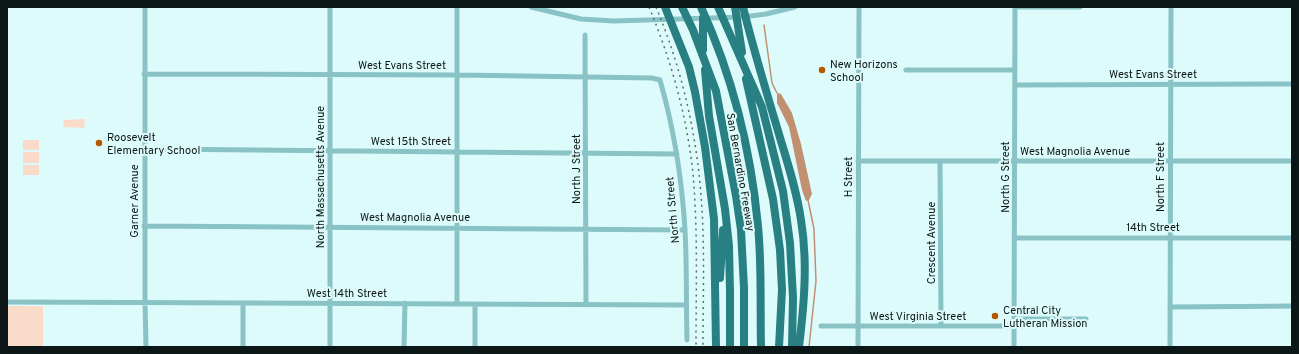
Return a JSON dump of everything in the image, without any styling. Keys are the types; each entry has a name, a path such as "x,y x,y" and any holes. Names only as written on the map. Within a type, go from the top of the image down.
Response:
{"highway":[{"path":"665,7 689,67 705,147 714,219 716,347"},
{"name":"San Bernardino Freeway","path":"682,7 693,30 716,91 734,189 741,230 743,259 744,347"},
{"path":"702,7 703,50 709,116 725,209 730,266 730,347"},
{"name":"San Bernardino Freeway","path":"702,7 734,100 746,143 753,183 758,227 760,271 760,347"},
{"path":"718,7 762,107 783,191 790,243 793,298 792,347"},
{"path":"743,7 750,38 796,192 802,221 805,256 805,284 799,347"},
{"path":"735,10 747,85 773,199 780,250 782,290 779,347"},
{"path":"716,323 725,209"}],"street":[{"name":"Garner Avenue","path":"145,7 144,302 146,347"},
{"name":"North Massachusetts Avenue","path":"330,7 330,347"},
{"path":"456,7 457,303"},
{"path":"531,7 575,18 614,21 742,17 795,7"},
{"name":"H Street","path":"858,347 859,7"},
{"path":"1015,7 1080,7"},
{"name":"North G Street","path":"1014,347 1015,7"},
{"name":"North F Street","path":"1170,347 1171,7"},
{"name":"North J Street","path":"585,34 586,304"},
{"path":"906,70 1015,70"},
{"name":"West Evans Street","path":"144,74 456,75 652,78 660,80"},
{"name":"North I Street","path":"660,80 669,113 677,154 685,230 687,340"},
{"name":"West Evans Street","path":"1015,84 1292,84"},
{"name":"West 15th Street","path":"144,149 677,154"},
{"name":"Crescent Avenue","path":"940,160 941,326"},
{"name":"West Magnolia Avenue","path":"858,161 1292,161"},
{"name":"West Magnolia Avenue","path":"144,226 456,227 685,230"},
{"name":"14th Street","path":"1015,238 1292,238"},
{"name":"West 14th Street","path":"7,302 330,302 686,305"},
{"path":"243,303 243,347"},
{"path":"404,347 405,303"},
{"path":"475,304 475,347"},
{"path":"1170,307 1292,306"},
{"path":"1014,319 1086,319"},
{"name":"West Virginia Street","path":"821,326 1014,326"}],"shaded area":[{"path":"777,93 781,94 792,113 801,144 812,194 809,200 806,201 802,190 789,127 777,103"},
{"path":"85,119 84,128 63,127 64,120"},
{"path":"23,140 39,140 39,150 23,150"},
{"path":"23,152 39,152 39,163 23,163"},
{"path":"23,165 39,165 39,175 23,175"},
{"path":"7,306 43,306 43,347 7,347"}],"waterway":[{"path":"764,25 772,83 777,93"},
{"path":"808,200 814,229 816,281 809,347"}],"railway":[{"path":"649,7 664,47 677,89 687,131 690,152 696,217 696,347"},
{"path":"656,7 680,76 691,123 699,171 704,271 703,347"}],"place":[{"name":"New Horizons School","path":"822,70"},
{"name":"Roosevelt Elementary School","path":"99,143"},
{"name":"Central City Lutheran Mission","path":"995,316"}]}
